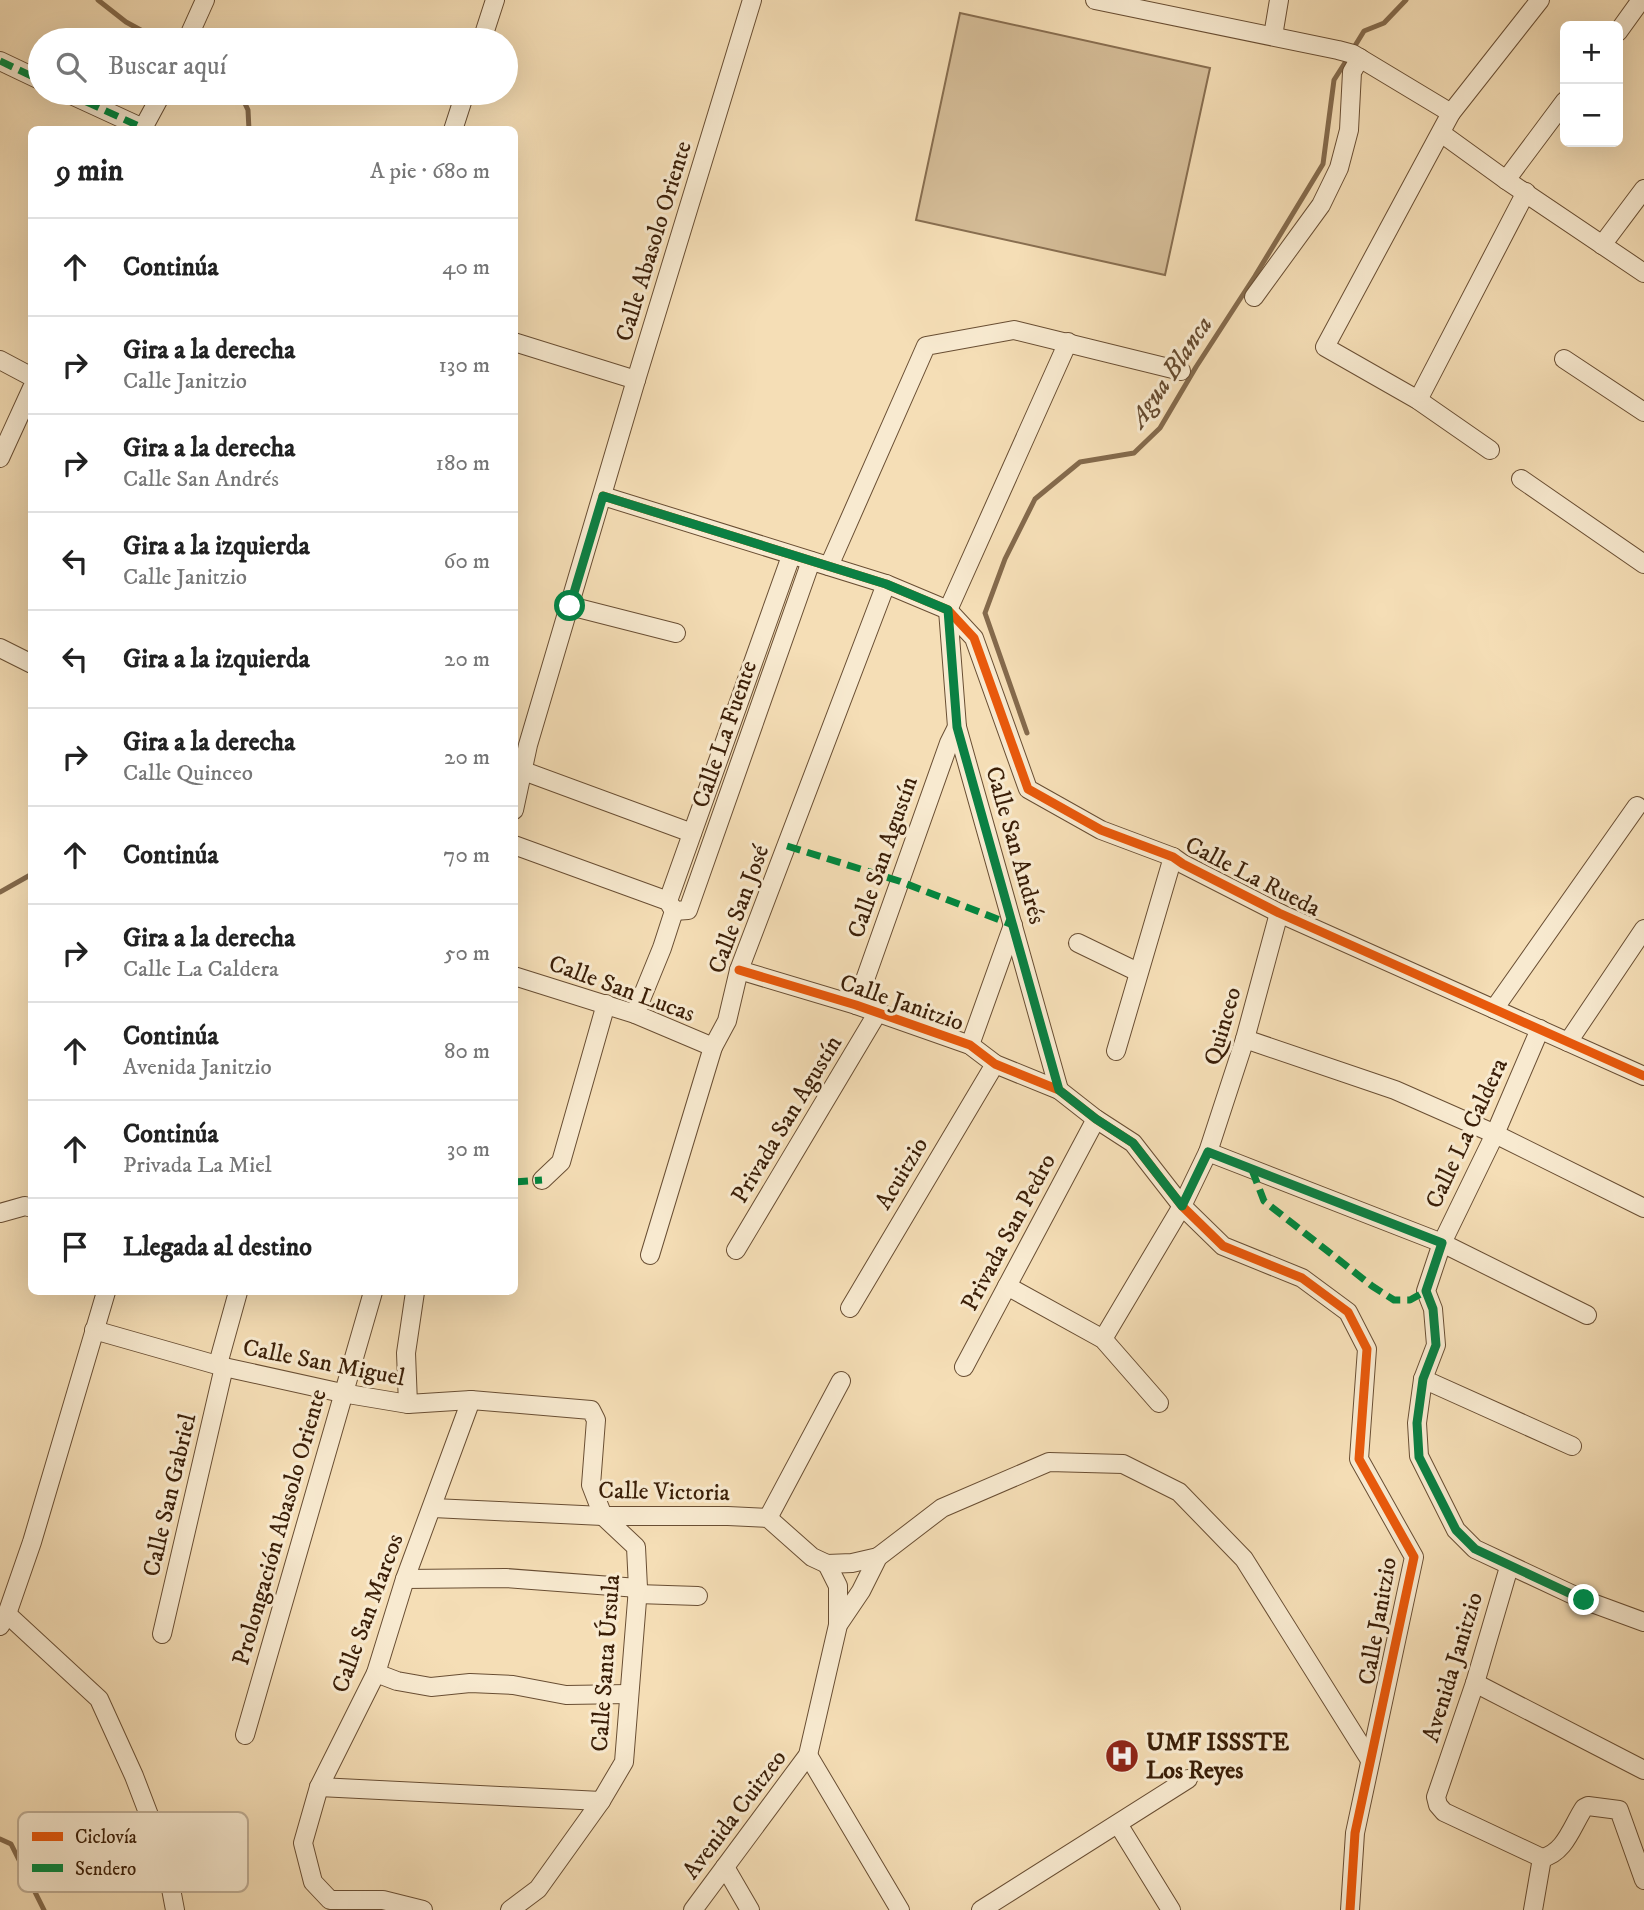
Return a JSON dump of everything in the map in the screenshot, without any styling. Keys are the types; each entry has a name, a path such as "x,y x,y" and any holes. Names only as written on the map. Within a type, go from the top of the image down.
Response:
{"street":[{"path":"193,28 205,0"},
{"path":"486,28 495,0"},
{"name":"Calle Abasolo Oriente","path":"603,496 752,0"},
{"path":"1095,0 1350,54 1451,113"},
{"path":"1273,36 1279,0"},
{"path":"1490,450 1418,400 1325,347 1451,113 1540,0"},
{"path":"1623,25 1642,0"},
{"path":"1254,297 1321,205 1339,168 1349,130 1352,72 1350,54"},
{"path":"0,61 28,74"},
{"path":"92,105 137,126"},
{"path":"145,126 156,105"},
{"path":"454,126 461,105"},
{"path":"1506,180 1560,108"},
{"path":"1441,134 1644,273"},
{"path":"1602,245 1644,188"},
{"path":"1418,400 1526,192"},
{"path":"829,566 926,346 1014,330 1181,371"},
{"path":"518,787 522,742 570,606 603,496 886,584 948,610 1068,342"},
{"path":"518,343 636,380"},
{"path":"1564,359 1644,412"},
{"path":"0,360 28,375"},
{"path":"0,458 28,397"},
{"path":"1521,479 1642,558"},
{"name":"Calle La Fuente","path":"635,1014 662,948 692,833 791,556"},
{"name":"Calle La Fuente","path":"671,906 688,910 811,561"},
{"name":"Calle San José","path":"650,1255 713,1047 727,1021 739,970 886,584"},
{"path":"570,606 676,633"},
{"name":"Calle San Andrés","path":"948,610 957,727 1059,1090"},
{"name":"Calle La Rueda","path":"948,610 974,638 1028,789 1101,830 1174,857 1279,913 1644,1076"},
{"path":"0,648 28,662"},
{"name":"Calle San Agustín","path":"856,1005 957,727"},
{"path":"727,735 747,743"},
{"path":"521,770 692,833"},
{"path":"1494,1009 1637,806"},
{"path":"518,847 671,906"},
{"path":"1116,1051 1174,857"},
{"name":"Quinceo","path":"1103,1339 1182,1206 1208,1152 1245,1039 1279,913"},
{"path":"970,1045 1013,925"},
{"path":"1568,1042 1644,929"},
{"path":"1078,943 1138,972"},
{"name":"Calle Janitzio","path":"739,970 878,1012 970,1045 995,1064 1059,1090 1133,1143 1182,1206 1223,1246 1302,1278 1348,1312 1367,1349 1359,1459 1414,1557 1355,1833 1350,1910"},
{"name":"Calle San Lucas","path":"518,977 635,1014 713,1047"},
{"path":"542,1180 561,1162 606,1004"},
{"name":"Privada San Agustín","path":"736,1250 878,1012"},
{"name":"Calle La Caldera","path":"1423,1379 1436,1345 1433,1309 1426,1291 1442,1243 1495,1133 1540,1029"},
{"path":"1245,1039 1395,1090 1495,1133 1644,1208"},
{"name":"Acuitzio","path":"850,1308 995,1064"},
{"name":"Privada San Pedro","path":"964,1367 1096,1119"},
{"path":"1208,1152 1442,1243 1587,1315"},
{"path":"0,1213 28,1207"},
{"path":"1007,1286 1103,1339 1158,1403"},
{"path":"105,1295 32,1542 4,1620 99,1699 148,1812"},
{"name":"Calle San Gabriel","path":"162,1634 237,1295"},
{"name":"Prolongación Abasolo Oriente","path":"245,1735 372,1295"},
{"path":"408,1404 406,1353 415,1295"},
{"name":"Calle San Miguel","path":"94,1330 221,1366 342,1393 408,1404 471,1399 591,1410 596,1420 591,1485 603,1516"},
{"path":"1423,1379 1572,1446"},
{"name":"Avenida Janitzio","path":"1423,1379 1417,1423 1419,1457 1456,1530 1475,1549 1509,1567 1475,1683 1436,1797 1444,1812 1542,1858"},
{"path":"841,1381 768,1518 812,1558 827,1564 852,1563 878,1557"},
{"name":"Calle San Marcos","path":"423,1910 383,1900 330,1900 313,1882 303,1843 320,1787 376,1672 405,1579 471,1399"},
{"name":"Avenida Cuitzeo","path":"693,1910 808,1755 838,1625 861,1591 878,1557 942,1508 1049,1462 1123,1464 1180,1492 1244,1559 1370,1760"},
{"name":"Calle Victoria","path":"433,1508 603,1516 768,1518"},
{"name":"Calle Santa Úrsula","path":"510,1910 538,1889 601,1801 624,1762 638,1591 636,1547 603,1516"},
{"path":"827,1564 838,1586 838,1625"},
{"path":"1509,1567 1584,1600 1644,1622"},
{"path":"405,1579 506,1578 698,1596"},
{"path":"376,1672 397,1681 431,1687 513,1685 566,1695 629,1693"},
{"path":"1475,1683 1644,1770"},
{"path":"808,1755 900,1910"},
{"path":"981,1910 1188,1779"},
{"path":"320,1787 601,1801"},
{"path":"1533,1910 1542,1858 1559,1851 1584,1808 1588,1806 1619,1810 1644,1880"},
{"path":"1118,1824 1171,1910"},
{"path":"725,1867 750,1910"},
{"path":"172,1892 176,1910"}],"shaded area":[{"path":"960,13 1210,68 1165,275 916,220"}],"waterway":[{"path":"98,0 137,28"},
{"name":"Agua Blanca","path":"1353,49 1364,31 1384,23 1406,0"},
{"name":"Agua Blanca","path":"1027,733 985,613 1005,559 1035,499 1080,462 1134,453 1160,428 1323,164 1334,80 1348,58"},
{"path":"246,105 249,126"},
{"path":"0,892 28,876"},
{"path":"0,1839 11,1844 18,1858"},
{"path":"35,1892 44,1910"}],"marked path":[{"path":"0,61 28,74"},
{"path":"93,105 139,126"},
{"path":"787,846 899,881 1013,925"},
{"path":"1252,1170 1264,1201 1372,1286 1394,1300 1410,1300 1426,1291"},
{"path":"518,1182 542,1180"}],"cycle path":[{"path":"603,496 886,584 948,610 974,638 1028,789 1101,830 1173,857 1279,913 1644,1076"},
{"path":"739,970 856,1005 970,1045 995,1064 1059,1090 1133,1143 1182,1206 1223,1246 1302,1278 1348,1312 1367,1349 1359,1459 1414,1557 1355,1833 1350,1910"}],"place":[{"name":"UMF ISSSTE Los Reyes","path":"1122,1756"}],"route":[{"path":"570,606 603,496 886,584 948,610 957,727 1059,1090 1133,1143 1182,1206 1208,1152 1442,1243 1426,1291 1433,1309 1436,1345 1423,1379 1417,1423 1419,1457 1456,1530 1475,1549 1584,1600"}]}
